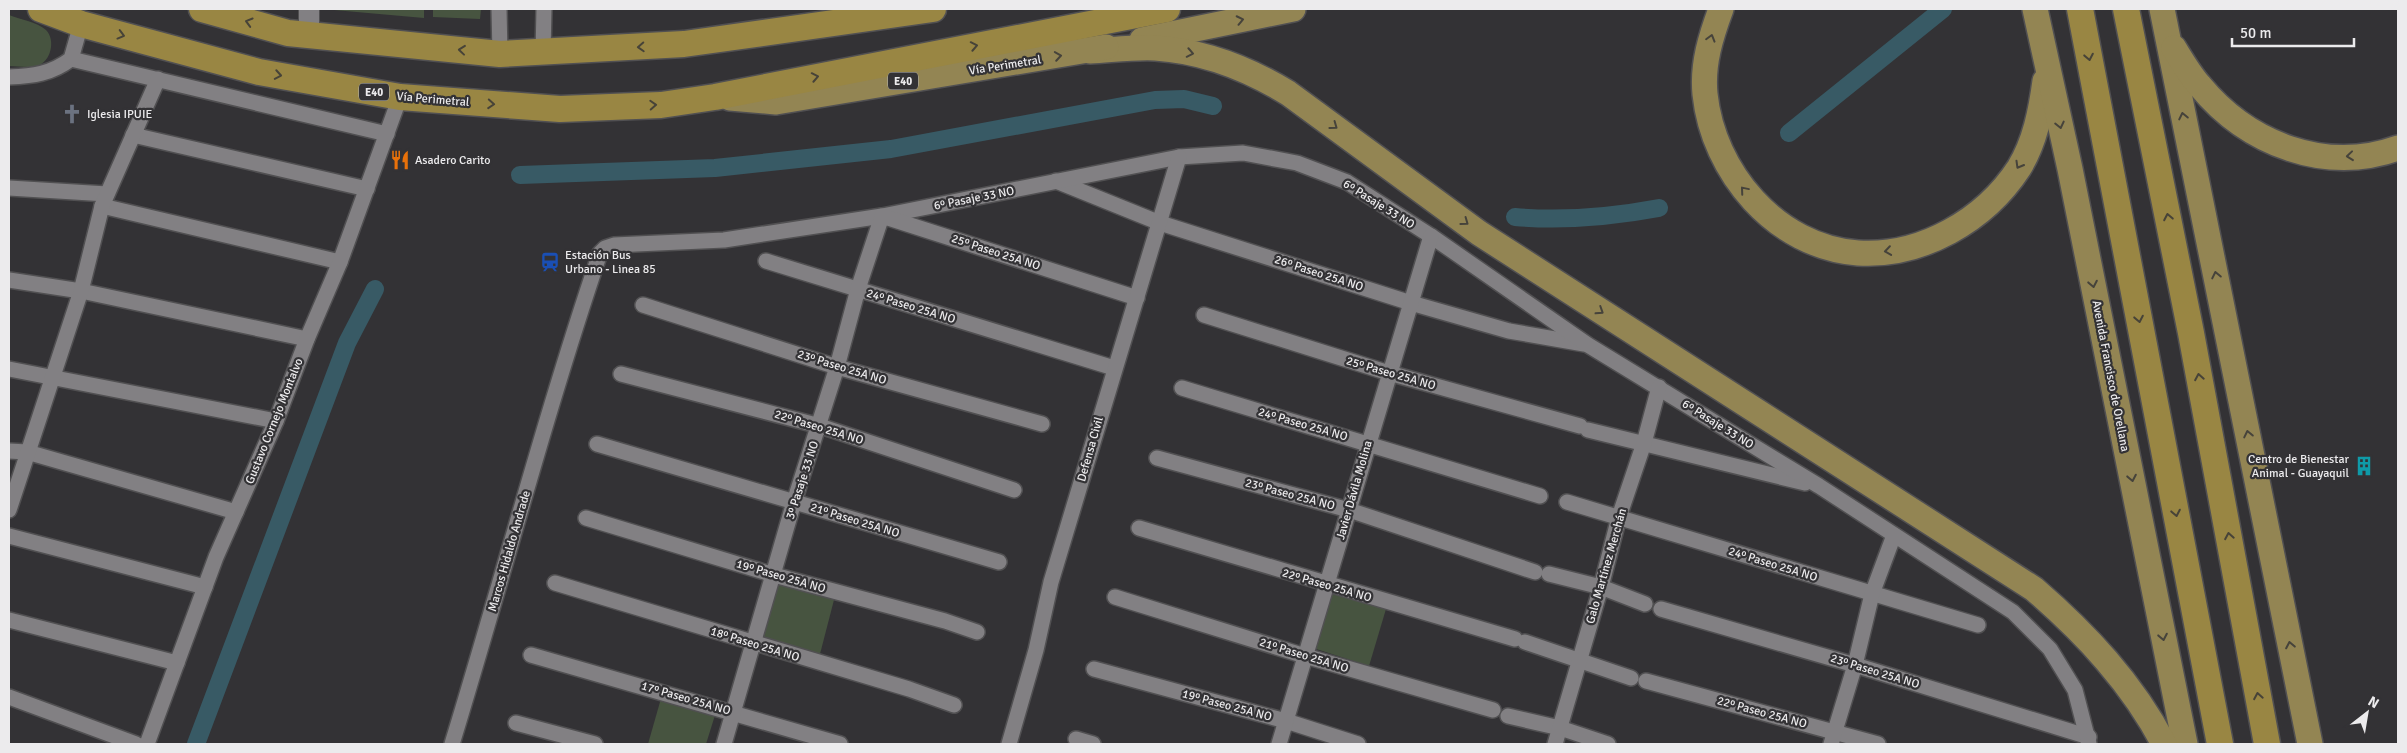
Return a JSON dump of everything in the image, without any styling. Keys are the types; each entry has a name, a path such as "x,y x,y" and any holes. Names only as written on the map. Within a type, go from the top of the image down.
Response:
{"highway":[{"name":"Vía Perimetral","path":"41,9 81,24 259,72 400,96 560,109 660,105 715,97 1167,9"},
{"path":"202,9 288,33 500,54 684,44 933,9"},
{"path":"2080,9 2220,744"},
{"path":"2126,9 2191,333 2267,744"}],"main road":[{"path":"684,44 720,28 844,9"},
{"name":"Vía Perimetral","path":"715,97 776,102 1090,51 1293,9"},
{"path":"1721,9 1708,50 1705,93 1715,138 1723,157 1736,180 1750,197 1770,215 1813,241 1839,250 1859,253 1908,247 1957,228 1976,216 2020,167 2035,131 2048,69"},
{"name":"Avenida Francisco de Orellana","path":"2035,9 2070,169 2185,744"},
{"path":"2162,9 2310,744"},
{"path":"2167,38 2199,86 2229,116 2269,141 2290,150 2340,158 2398,148"},
{"path":"1090,51 1154,48 1185,52 1230,64 1260,76 1288,93 1479,232 2034,589 2074,623 2102,653 2130,690 2164,744"}],"street":[{"path":"309,9 310,35"},
{"path":"499,9 500,54"},
{"path":"543,53 544,9"},
{"path":"71,59 81,24"},
{"path":"9,76 34,76 46,73 71,59 387,134"},
{"path":"9,510 81,291 105,200 158,80"},
{"name":"Gustavo Cornejo Montalvo","path":"147,744 205,587 276,421 307,339 340,262 400,96"},
{"path":"133,135 367,189"},
{"name":"6º Pasaje 33 NO","path":"565,358 600,253 605,248 614,245 724,240 882,216 1179,157 1243,153 1297,163 1347,182 1431,236 1588,345 1819,486 2013,612 2050,649 2075,690 2089,740"},
{"name":"Defensa Civil","path":"1009,744 1036,650 1051,582 1179,157"},
{"name":"26º Paseo 25A NO","path":"1056,182 1160,223 1411,303 1509,331 1588,345"},
{"path":"9,188 105,200 340,262"},
{"name":"3º Pasaje 33 NO","path":"724,744 755,644 794,502 820,426 858,290 882,216"},
{"name":"25º Paseo 25A NO","path":"882,216 1137,298"},
{"name":"Javier Dávila Molina","path":"1279,744 1431,236"},
{"name":"24º Paseo 25A NO","path":"766,261 1114,368"},
{"path":"9,280 81,291 307,339"},
{"name":"23º Paseo 25A NO","path":"643,305 837,367 1042,424"},
{"name":"25º Paseo 25A NO","path":"1204,315 1389,373 1584,428 1819,486"},
{"name":"Marcos Hidaldo Andrade","path":"452,744 484,642 565,358"},
{"path":"9,369 53,376 276,421"},
{"name":"22º Paseo 25A NO","path":"621,374 820,426 1014,490"},
{"name":"Galo Martínez Merchán","path":"1555,744 1601,587 1619,517 1644,443 1659,387"},
{"name":"24º Paseo 25A NO","path":"1182,388 1540,496"},
{"name":"21º Paseo 25A NO","path":"597,444 999,562"},
{"path":"9,451 28,452 236,512"},
{"name":"23º Paseo 25A NO","path":"1157,458 1349,510 1542,573 1601,587 1645,604"},
{"name":"24º Paseo 25A NO","path":"1567,502 1978,625"},
{"name":"19º Paseo 25A NO","path":"586,518 774,575 945,621 976,632"},
{"name":"22º Paseo 25A NO","path":"1139,528 1520,641 1631,678"},
{"path":"1833,738 1855,665 1872,594 1894,535"},
{"path":"9,536 205,587"},
{"name":"18º Paseo 25A NO","path":"555,583 954,705"},
{"name":"21º Paseo 25A NO","path":"1115,597 1305,656 1493,710"},
{"name":"23º Paseo 25A NO","path":"1661,609 1855,665 2089,740"},
{"path":"9,620 177,663"},
{"name":"17º Paseo 25A NO","path":"532,654 840,744"},
{"name":"19º Paseo 25A NO","path":"1094,669 1286,721 1358,744"},
{"name":"22º Paseo 25A NO","path":"1646,681 1833,738 1878,744"},
{"path":"9,697 136,744"},
{"path":"1508,716 1560,728 1608,744"},
{"path":"516,723 595,744"},
{"path":"1076,739 1093,744"}],"green space":[{"path":"323,9 424,9 424,18"},
{"path":"433,9 481,9 480,19 433,17"},
{"path":"9,15 38,25 49,34 51,45 49,55 42,64 30,67 9,66"},
{"path":"777,579 835,596 820,654 760,637"},
{"path":"1327,591 1386,609 1369,666 1310,647"},
{"path":"662,695 716,712 706,744 648,744"}],"waterway":[{"path":"1789,133 1943,9"},
{"path":"520,175 715,168 891,149 1155,100 1184,99 1213,106"},
{"path":"1515,217 1551,219 1587,217 1659,208"},
{"path":"196,744 347,343 375,289"}],"place":[{"name":"Iglesia IPUIE","path":"72,114"},
{"name":"Asadero Carito","path":"400,160"},
{"name":"Estación Bus Urbano - Linea 85","path":"550,262"},
{"name":"Centro de Bienestar Animal - Guayaquil","path":"2364,466"}]}
